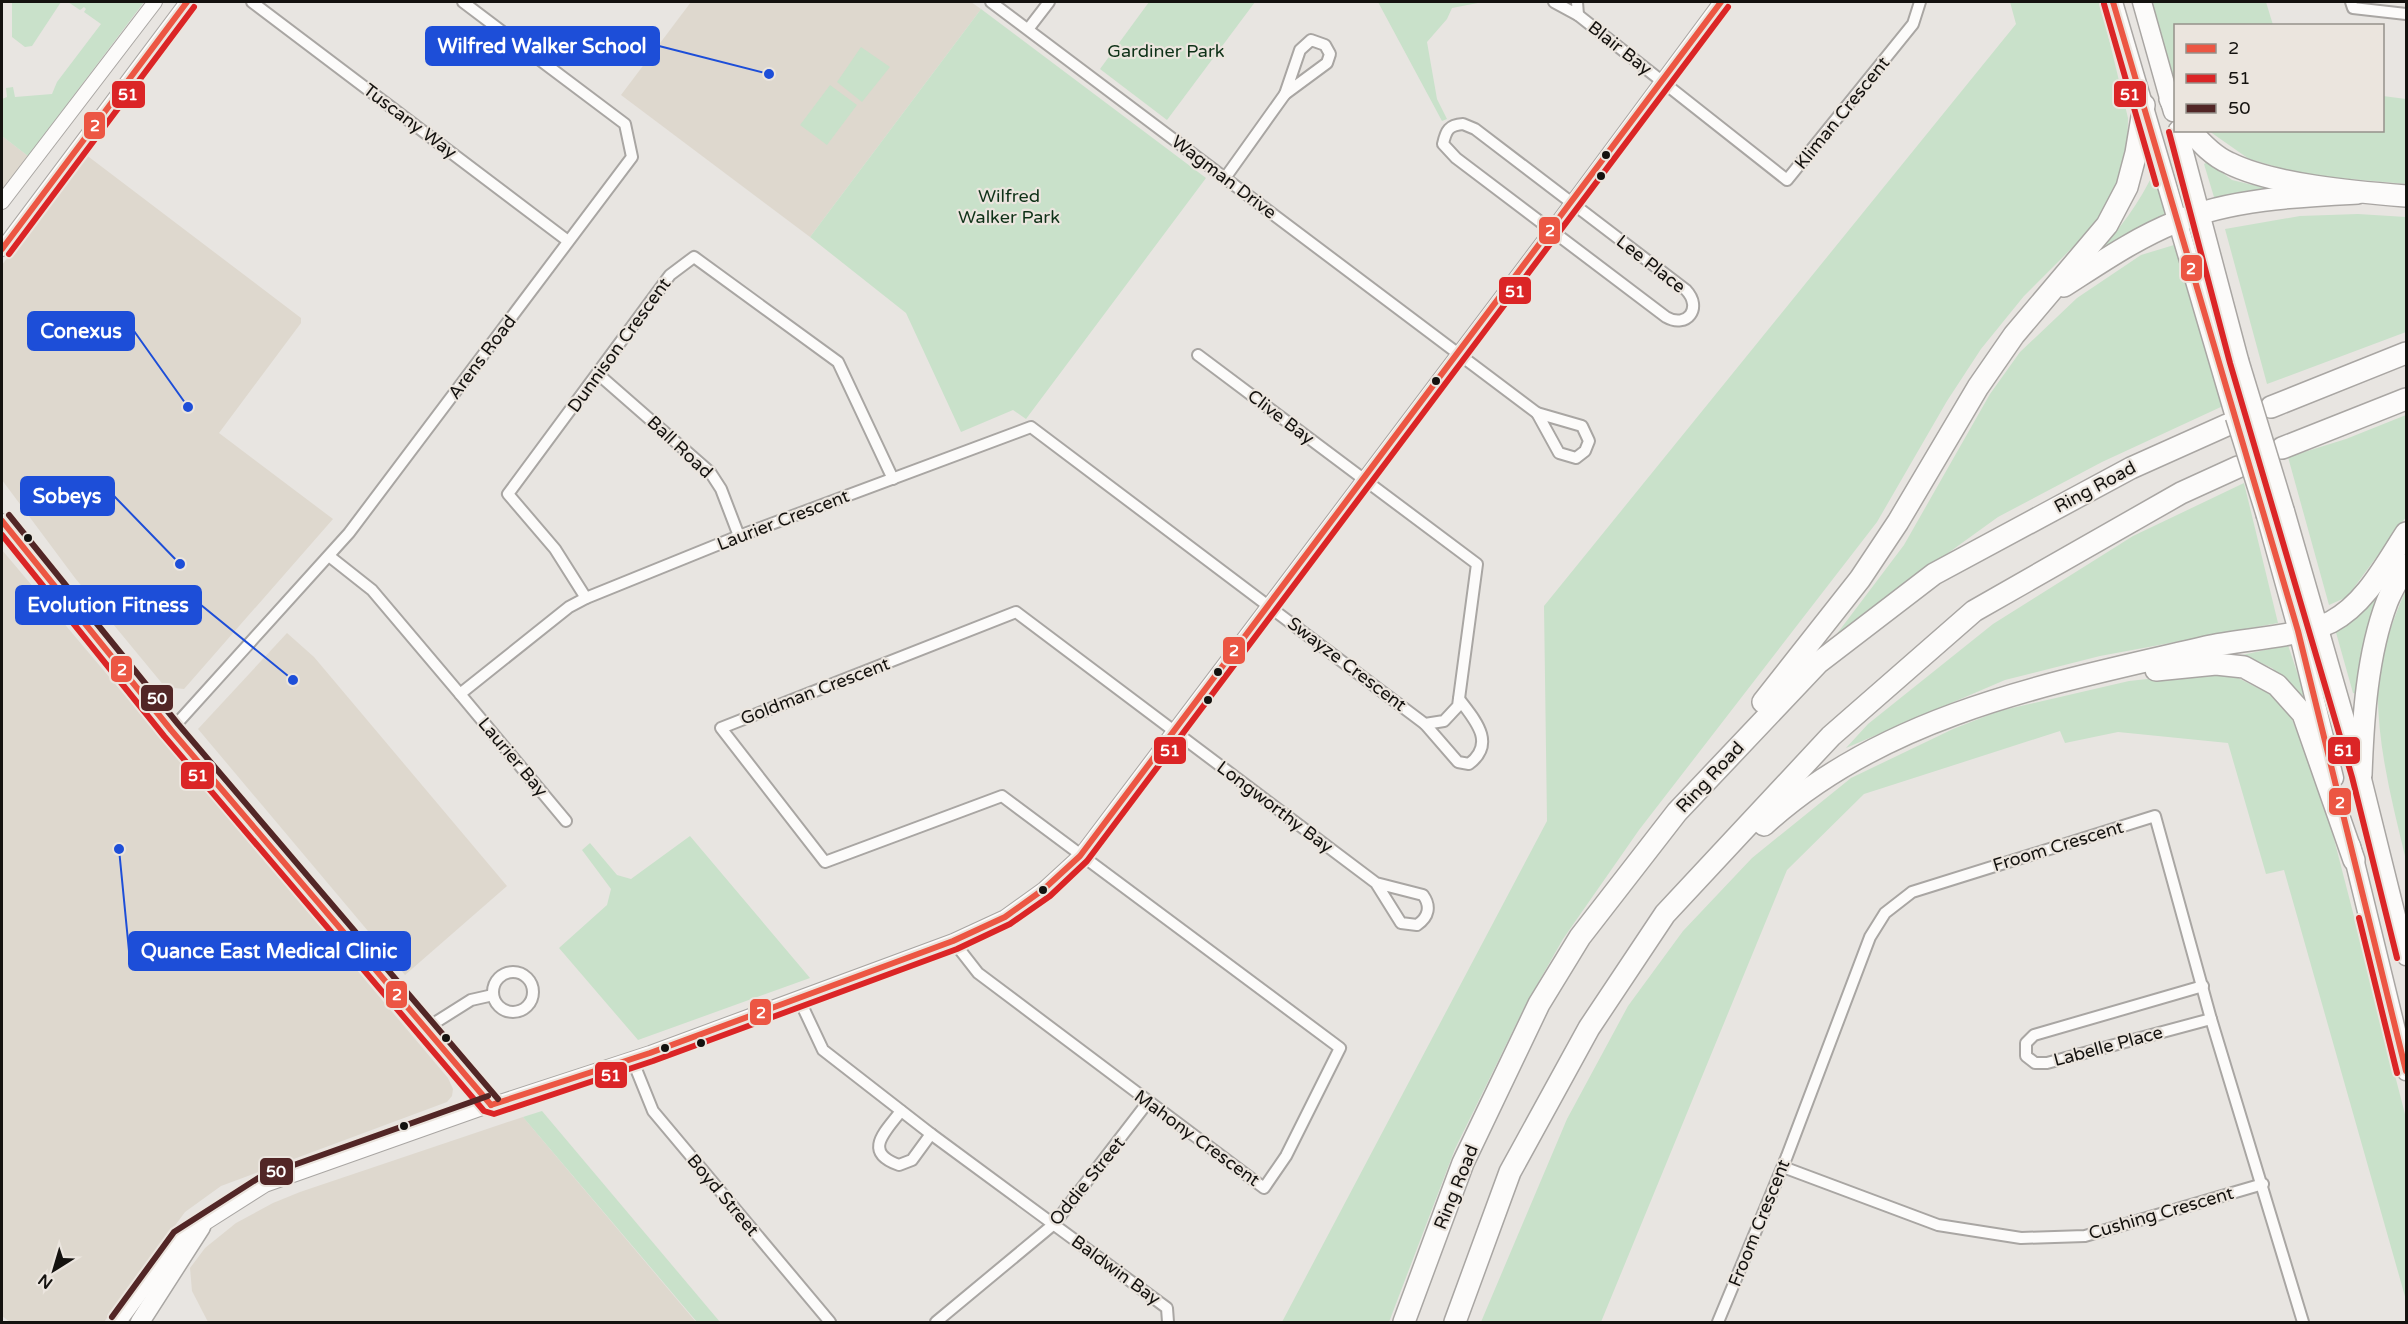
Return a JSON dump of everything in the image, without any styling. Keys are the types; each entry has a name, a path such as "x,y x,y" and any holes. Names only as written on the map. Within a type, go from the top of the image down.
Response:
{"highway":[{"path":"1677,812 1701,777 1860,579 1898,522 1978,387 2014,335 2107,225 2122,196 2136,153 2144,105"},
{"path":"2192,132 2217,156 2255,173 2358,192 2406,196"},
{"path":"2046,296 2125,247 2176,222 2199,214 2284,197 2358,192"},
{"path":"2271,407 2406,353"},
{"path":"2282,448 2406,399"},
{"name":"Ring Road","path":"1404,1323 1463,1163 1539,1004 1581,937 1677,812 1818,663 1934,574 2131,468 2227,425"},
{"path":"1455,1323 1510,1172 1589,1028 1665,914 1831,735 1974,611 2181,494 2238,467"},
{"path":"1665,914 1780,810 1847,764 1935,720 2063,680 2222,643 2330,622 2356,605 2406,533"},
{"path":"2361,775 2365,703 2372,665 2387,602 2406,565"},
{"path":"2063,680 2216,664 2244,667 2277,685 2303,714 2354,860"}],"main road":[{"path":"2113,2 2176,222 2266,516 2361,775 2406,956"},
{"path":"2142,2 2173,105"},
{"path":"2178,132 2239,360 2285,511 2354,860 2406,1071"},
{"path":"140,1323 201,1227"}],"street":[{"path":"2,202 155,2"},
{"path":"2,249 187,2"},
{"name":"Tuscany Way","path":"252,2 568,241"},
{"name":"Arens Road","path":"171,730 329,556 413,449 632,157 625,124 463,2"},
{"name":"Wagman Drive","path":"991,2 1029,28 1537,413"},
{"path":"1029,28 1049,2"},
{"name":"Blair Bay","path":"1554,2 1578,15 1663,81"},
{"name":"Blair Bay","path":"1577,2 1578,15"},
{"path":"119,1323 180,1239 265,1185 491,1105 632,1059 953,941 1005,917 1044,889 1080,856 1457,353 1572,204 1721,2"},
{"name":"Kliman Crescent","path":"1663,81 1787,180 1913,24 1920,2"},
{"path":"2351,2 2353,8 2406,14"},
{"path":"1225,178 1285,94 1303,45 1311,40 1325,45 1330,54 1327,63 1285,94"},
{"name":"Lee Place","path":"1463,124 1475,129 1572,204 1686,290 1693,297 1695,306 1692,315 1684,321 1674,321 1666,317 1456,158 1443,144 1445,132 1453,125 1463,124"},
{"name":"Dunnison Crescent","path":"586,598 555,549 508,494 670,275 694,257 838,362 893,478"},
{"name":"Clive Bay","path":"1198,356 1363,478"},
{"name":"Ball Road","path":"598,374 710,472 721,489 739,536"},
{"path":"1537,413 1582,426 1589,441 1586,451 1576,458 1559,453 1537,413"},
{"name":"Laurier Crescent","path":"460,694 569,607 586,598 739,536 1031,427 1268,605"},
{"path":"1363,478 1477,564 1459,699"},
{"path":"2,521 171,730 491,1105"},
{"path":"329,556 372,590 460,694"},
{"name":"Swayze Crescent","path":"1268,605 1425,724 1458,762 1469,764 1477,758 1484,744 1480,727 1459,699"},
{"name":"Goldman Crescent","path":"1080,856 1002,796 825,862 721,728 1016,612 1174,730"},
{"name":"Laurier Bay","path":"460,694 566,821"},
{"name":"Swayze Crescent","path":"1425,724 1444,721 1458,706 1459,699"},
{"name":"Longworthy Bay","path":"1174,730 1376,883 1401,922 1417,925 1426,917 1429,906 1423,895 1376,883"},
{"name":"Froom Crescent","path":"1718,1323 1783,1167 1870,937 1885,913 1912,892 2155,816 2211,1019 2263,1184 2303,1323"},
{"name":"Mahony Crescent","path":"953,941 978,973 1264,1188 1286,1156 1340,1047 1080,856"},
{"name":"Labelle Place","path":"2203,986 2034,1035 2026,1043 2026,1056 2035,1063 2047,1063 2211,1019"},
{"path":"425,1029 471,1000 493,995"},
{"name":"Baldwin Bay","path":"800,999 823,1050 931,1134 1167,1308 1168,1323"},
{"name":"Boyd Street","path":"632,1059 653,1111 830,1323"},
{"name":"Oddie Street","path":"936,1323 1054,1224 1148,1102"},
{"path":"901,1111 879,1140 879,1150 886,1160 899,1165 912,1160 931,1134"},
{"name":"Cushing Crescent","path":"1783,1167 1938,1225 2021,1238 2085,1236 2263,1184"}],"shaded area":[{"path":"691,2 971,2 981,9 810,237 621,95"},
{"path":"2,136 28,156 2,190"},
{"path":"85,154 301,318 301,323 219,433 333,519 184,689 165,687 75,578 2,480 2,265"},
{"path":"2,550 448,1078 453,1089 452,1096 447,1102 221,1186 185,1212 104,1322 10,1322 2,1316"},
{"path":"287,633 314,657 507,886 405,975 198,729"},
{"path":"523,1117 696,1322 208,1322 192,1291 190,1268 205,1248 236,1223 273,1203 300,1192"}],"green space":[{"path":"12,2 61,2 32,46 25,47 12,37"},
{"path":"68,2 144,2 28,156 2,136 2,99 7,97 6,88 13,87 15,97 52,94 57,82 101,24 84,12 86,9 84,7 80,10"},
{"name":"Gardiner Park","path":"1149,2 1255,2 1167,120 1100,69"},
{"path":"1378,2 1483,2 1452,8 1447,19 1427,42 1437,99 1447,119 1442,121"},
{"path":"2010,2 2100,2 2128,118 2127,156 2113,199 2085,235 2024,296 1981,349 1947,401 1877,522 1639,830 1563,939 1525,1006 1455,1149 1389,1322 1282,1322 1547,821 1544,606 2016,24"},
{"path":"2151,2 2266,2 2273,24 2174,24 2174,83"},
{"name":"Wilfred Walker Park","path":"981,9 1206,178 1026,419 1013,410 961,432 906,313 810,237"},
{"path":"861,47 890,67 862,102 837,82"},
{"path":"830,85 857,105 827,145 800,125"},
{"path":"2384,96 2406,99 2406,184 2305,175 2249,159 2210,132 2384,132"},
{"path":"2208,162 2232,180 2274,190 2217,207 2204,164"},
{"path":"2155,170 2169,222 2094,256 2128,216"},
{"path":"2358,214 2406,217 2406,332 2267,384 2225,229 2300,216"},
{"path":"2174,245 2223,406 2102,462 1998,517 1912,579 1838,639 1836,635 1904,545 1990,394 2020,352 2077,298 2141,255"},
{"path":"2406,415 2406,517 2347,597 2329,605 2288,457 2346,439"},
{"path":"2244,483 2278,623 2100,656 2005,680 1846,748 1868,724 1993,624 2133,536"},
{"path":"2385,578 2357,694 2353,693 2335,629"},
{"path":"2406,589 2406,860 2382,749 2378,682 2385,647"},
{"path":"2288,645 2306,699 2272,668 2242,655"},
{"path":"2194,674 2230,674 2270,694 2290,714 2326,808 2406,1118 2406,1300 2284,870 2266,874 2228,743 2118,732 2065,743 2060,731 1864,794 1787,870 1601,1322 1481,1322 1567,1119 1628,1006 1683,931 1752,858 1851,778 1953,729 1999,711 2129,681"},
{"path":"690,836 810,978 638,1040 559,948 607,905 611,889 582,850 590,843 617,875 631,879"},
{"path":"542,1111 720,1322 697,1322 523,1117"}],"transit line":[{"name":"2","path":"2,249 187,2"},
{"name":"2","path":"491,1105 650,1053 953,941 1005,917 1044,889 1080,856 1721,2"},
{"name":"2","path":"2113,2 2298,631 2406,1071"},
{"name":"51","path":"2104,4 2156,184"},
{"name":"51","path":"9,254 194,7"},
{"name":"51","path":"2,535 164,736 484,1111 494,1114 653,1061 957,949 1010,924 1050,896 1087,861 1728,7"},
{"name":"51","path":"2169,132 2230,363 2352,777 2397,958"},
{"name":"50","path":"9,515 178,724 498,1099"},
{"name":"2","path":"2,521 171,730 491,1105"},
{"name":"51","path":"2359,918 2397,1073"},
{"name":"50","path":"112,1317 174,1232 260,1177 488,1096"}],"place":[{"name":"Wilfred Walker School","path":"769,74"},
{"name":"Conexus","path":"188,407"},
{"name":"Sobeys","path":"180,564"},
{"name":"Evolution Fitness","path":"293,680"},
{"name":"Quance East Medical Clinic","path":"119,849"}]}
